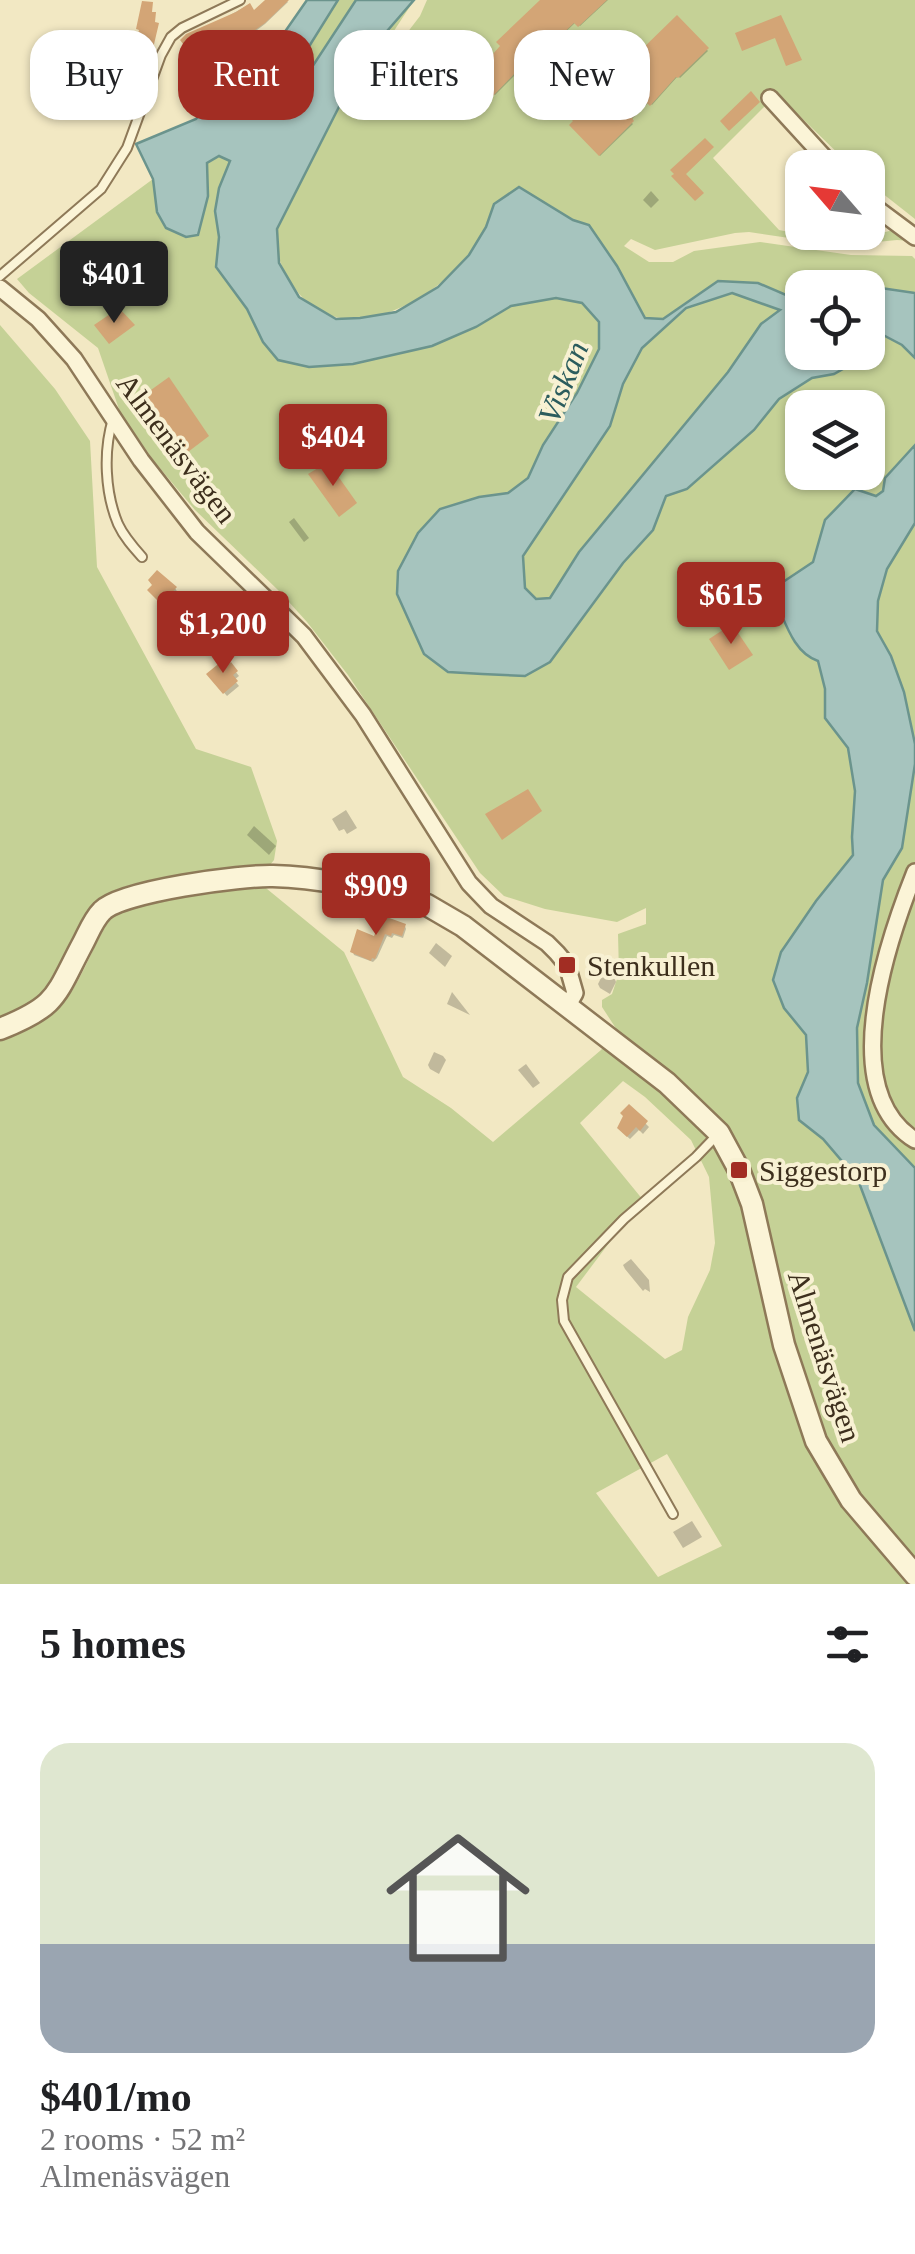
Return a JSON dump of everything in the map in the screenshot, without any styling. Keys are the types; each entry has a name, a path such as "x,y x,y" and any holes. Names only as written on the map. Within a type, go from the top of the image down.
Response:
{"street":[{"path":"770,98 818,150"},
{"path":"885,215 915,238"},
{"name":"Almenäsvägen","path":"0,288 38,319 74,359 157,482 191,524 286,617 326,664 389,754 478,895 547,942 567,964 575,992 567,1007 667,1083 720,1132 752,1204 784,1344 816,1442 851,1500 915,1575"},
{"path":"915,872 883,968 872,1049 875,1073 892,1120 915,1140"},
{"path":"0,1029 50,1002 94,923 116,901 177,887 270,876 360,888 427,905 463,926 567,1007"}],"lane":[{"path":"0,276 102,189 127,148 170,37 240,0"},
{"path":"114,419 106,460 111,497 117,522 142,558"},
{"path":"673,1514 564,1321 562,1300 568,1278 579,1266 624,1219 720,1132"}],"green space":[{"path":"338,0 356,0 314,64 314,38"},
{"path":"414,0 395,30 388,30"},
{"path":"427,0 915,0 915,219 885,195 885,150 835,150 777,94 713,158 779,230 785,231 785,237 749,232 655,250 631,239 624,246 649,262 673,262 694,251 760,242 785,246 785,250 912,256 915,293 885,289 885,270 785,270 785,294 758,283 718,281 663,319 645,318 589,225 547,203 494,204 472,252 427,293 378,316 353,319 329,315 307,302 286,274 277,248 277,228 334,117 334,120 494,120 494,30 409,30"},
{"path":"219,156 230,161 215,211 219,237 216,267 247,309 263,342 309,367 353,364 432,346 511,306 557,298 582,303 599,323 599,349 528,478 508,493 479,497 397,594 424,654 448,672 525,676 549,662 623,563 653,530 666,496 687,489 754,430 785,395 785,490 883,490 877,497 825,520 813,562 783,582 818,660 825,689 825,718 848,748 855,791 853,855 781,952 773,980 784,1008 806,1035 808,1072 797,1097 799,1120 823,1139 858,1180 915,1331 915,1584 0,1584 0,1041 38,1024 57,1010 111,918 162,900 261,884 344,952 403,1077 493,1142 601,1050 617,1030 602,1007 602,1000 612,994 619,973 618,934 646,924 646,908 617,922 545,909 504,896 480,873 348,675 307,622 195,510 153,460 120,412 98,348 17,279 153,179 157,212 208,196 207,163","holes":["623,1081 691,1140 709,1177 715,1243 710,1270 688,1317 682,1350 665,1359 576,1287 618,1231 648,1206 580,1123","667,1454 722,1546 658,1577 596,1493"]},
{"path":"893,230 911,241 885,241 885,232"},
{"path":"732,293 780,309 761,324 728,372 579,552 550,598 537,599 525,588 523,556 610,426 623,384 642,348 686,308"},
{"path":"0,325 55,389 90,441 97,567 196,749 251,767 277,841 270,865 178,875 110,893 89,910 43,992 0,1017"},
{"path":"885,336 915,358 915,445 885,478 885,390 793,390 812,378 841,370 885,370"},
{"path":"915,523 915,744 899,681 879,636 876,619 885,574"},
{"path":"915,764 915,1168 874,1125 858,1083 857,1028 883,880 902,848"}],"water":[{"path":"307,0 338,0 314,38 314,30 286,30"},
{"path":"356,0 414,0 388,30 336,30"},
{"path":"334,34 334,117 277,229 279,263 299,297 336,319 396,312 438,287 469,255 494,204 519,187 573,220 589,225 645,318 663,319 718,281 758,283 785,295 785,370 841,370 785,390 785,395 754,430 687,489 666,496 653,530 623,563 550,662 525,676 448,672 424,654 397,594 398,571 418,533 440,509 508,493 528,478 599,349 599,322 582,303 556,298 511,306 432,346 353,364 309,367 278,360 216,267 219,237 215,211 230,161 219,156 207,163 208,196 198,235 186,237 166,228 157,212 153,179 136,144 194,120 314,120 314,64","holes":["732,293 780,310 761,324 728,372 579,552 550,598 536,599 525,588 523,556 610,426 623,384 642,348 686,308"]},
{"path":"885,289 915,293 915,358 885,336"},
{"path":"915,445 915,523 887,569 878,601 877,631 904,692 915,744 915,764 902,848 883,880 857,1028 858,1083 874,1125 915,1168 915,1331 858,1180 823,1139 799,1120 797,1098 808,1072 806,1035 784,1008 773,980 781,952 853,855 855,791 848,748 825,718 825,689 818,661 797,645 776,602 783,582 813,562 825,520 854,490 876,496 885,490 885,478"}],"building":[{"path":"265,0 289,0 255,30 195,30 250,3 254,10"},
{"path":"540,0 607,0 578,27 574,23 567,30 514,30 514,74 494,95 494,53 500,46 496,42"},
{"path":"142,1 153,2 157,30 136,29"},
{"path":"677,15 709,48 650,106 650,41"},
{"path":"781,15 802,60 786,66 775,38 742,51 735,33"},
{"path":"751,91 760,102 729,131 720,121"},
{"path":"573,121 634,121 599,156 569,125"},
{"path":"705,138 714,147 686,174 704,193 695,201 670,170"},
{"path":"119,308 135,325 109,344 94,325"},
{"path":"169,377 209,436 184,455 144,395"},
{"path":"328,462 357,503 339,517 308,474"},
{"path":"157,570 177,587 161,604 147,590 152,585 148,580"},
{"path":"732,624 753,655 729,670 709,639"},
{"path":"222,661 226,666 231,662 238,671 233,675 238,681 223,694 206,674"},
{"path":"528,789 542,811 502,840 485,814"},
{"path":"381,915 406,924 402,936 385,934 371,961 350,952 357,929 374,936"},
{"path":"629,1104 648,1121 640,1131 636,1127 627,1137 617,1128 623,1116 620,1113"}],"place":[{"name":"Stenkullen","path":"567,965"},
{"name":"Siggestorp","path":"739,1170"}],"water label":[{"name":"Viskan","path":"563,382"}]}
